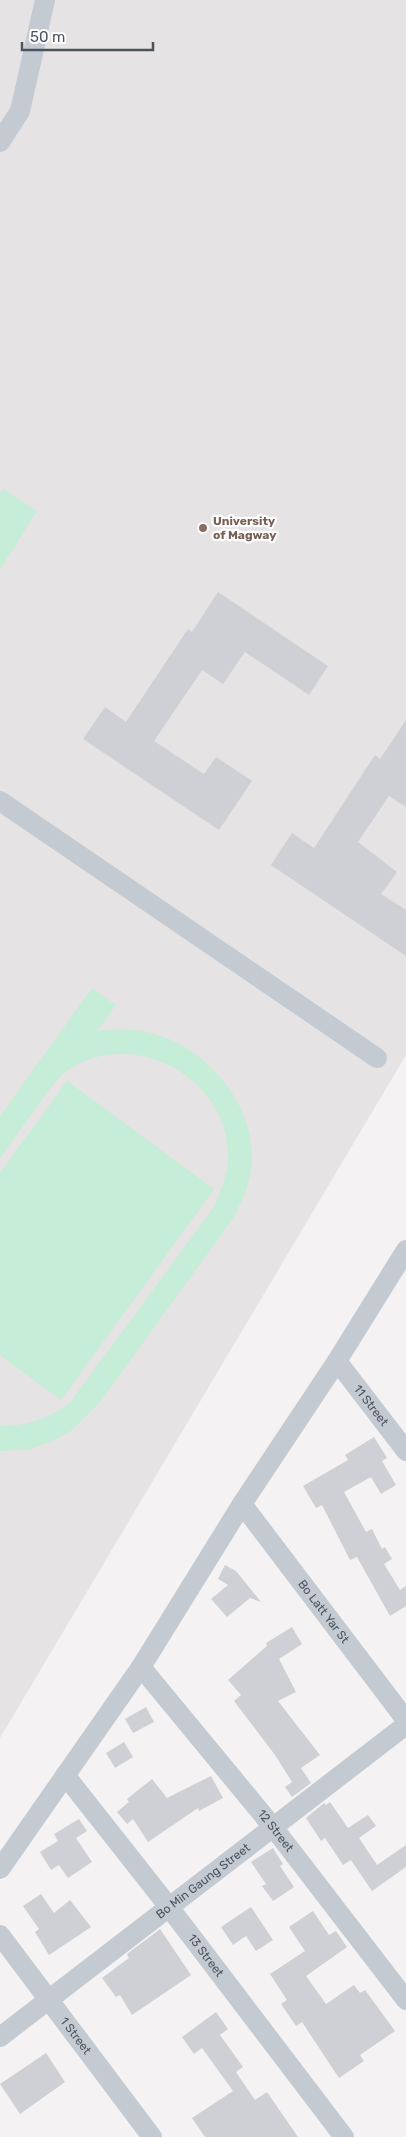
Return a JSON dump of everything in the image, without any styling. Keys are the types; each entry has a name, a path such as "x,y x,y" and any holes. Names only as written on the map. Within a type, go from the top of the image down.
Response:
{"street":[{"path":"0,142 20,111 45,0"},
{"path":"0,801 377,1058"},
{"path":"1,1865 141,1667 242,1504 337,1361 406,1250"},
{"name":"11 Street","path":"337,1361 406,1451"},
{"name":"Bo Latt Yar St","path":"242,1504 406,1720"},
{"name":"12 Street","path":"141,1667 274,1827 406,2000"},
{"name":"Bo Min Gaung Street","path":"0,2037 406,1725"},
{"name":"13 Street","path":"65,1775 169,1907 344,2137"},
{"name":"1 Street","path":"0,1935 152,2137"}],"shaded area":[{"name":"University of Magway","path":"0,0 406,0 406,1055 0,1738"}],"green space":[{"path":"3,489 37,511 0,569 0,494"},
{"path":"92,988 116,1005 97,1031 143,1031 178,1043 196,1055 228,1087 239,1106 247,1126 252,1148 250,1176 234,1217 100,1402 72,1430 53,1441 30,1449 0,1451 0,1426 19,1425 36,1421 53,1414 69,1404 214,1207 226,1172 228,1160 225,1131 214,1106 197,1085 174,1068 149,1058 121,1054 94,1058 63,1074 52,1086 0,1158 0,1116"},
{"path":"67,1081 214,1189 61,1400 0,1355 0,1173"}],"building":[{"path":"218,592 328,666 309,695 245,652 223,684 202,670 154,741 204,774 216,757 252,781 219,830 83,739 105,707 126,722 188,629 192,632"},
{"path":"406,720 406,807 389,796 358,842 397,872 381,894 406,910 406,956 271,865 292,833 314,848 375,755 380,759"},
{"path":"374,1437 387,1458 382,1461 396,1485 381,1494 371,1477 344,1492 366,1532 372,1529 382,1549 385,1547 392,1559 384,1564 400,1590 406,1586 406,1606 390,1616 357,1557 350,1560 322,1505 316,1508 303,1486 348,1460 345,1455"},
{"path":"225,1565 236,1571 261,1602 250,1598 227,1617 211,1599 228,1585 218,1579"},
{"path":"292,1627 302,1644 279,1659 296,1692 278,1701 320,1755 301,1768 311,1783 292,1797 285,1787 292,1782 275,1755 234,1701 241,1695 228,1680 267,1646 266,1643"},
{"path":"146,1707 154,1722 133,1733 125,1719"},
{"path":"124,1742 133,1757 115,1768 106,1753"},
{"path":"211,1776 223,1798 199,1811 198,1808 148,1842 133,1819 127,1824 117,1812 129,1802 127,1799 152,1779 167,1798"},
{"path":"330,1802 348,1828 368,1815 376,1826 359,1838 377,1865 406,1845 406,1867 372,1891 351,1860 343,1865 325,1838 321,1841 306,1818 324,1803 326,1805"},
{"path":"79,1819 87,1831 76,1838 92,1862 68,1878 59,1865 51,1870 40,1852 58,1841 54,1834"},
{"path":"273,1848 283,1864 280,1866 294,1887 273,1901 262,1886 266,1884 251,1862"},
{"path":"41,1894 54,1913 70,1900 91,1927 49,1955 35,1932 39,1929 23,1906"},
{"path":"251,1907 273,1940 256,1951 246,1936 233,1945 221,1927"},
{"path":"313,1911 329,1935 336,1931 347,1947 306,1976 326,2004 354,1985 360,1993 365,1990 395,2031 360,2055 364,2061 339,2078 302,2022 296,2026 281,2004 287,2000 270,1974 305,1951 289,1927"},
{"path":"160,1929 191,1975 132,2015 120,1995 116,1997 102,1978 129,1958 127,1954"},
{"path":"216,2012 228,2029 220,2035 243,2067 236,2072 255,2100 267,2092 298,2137 205,2137 192,2118 233,2091 202,2048 194,2054 182,2037"},
{"path":"46,2053 65,2082 20,2114 0,2084"}],"place":[{"name":"University of Magway","path":"203,528"}]}
